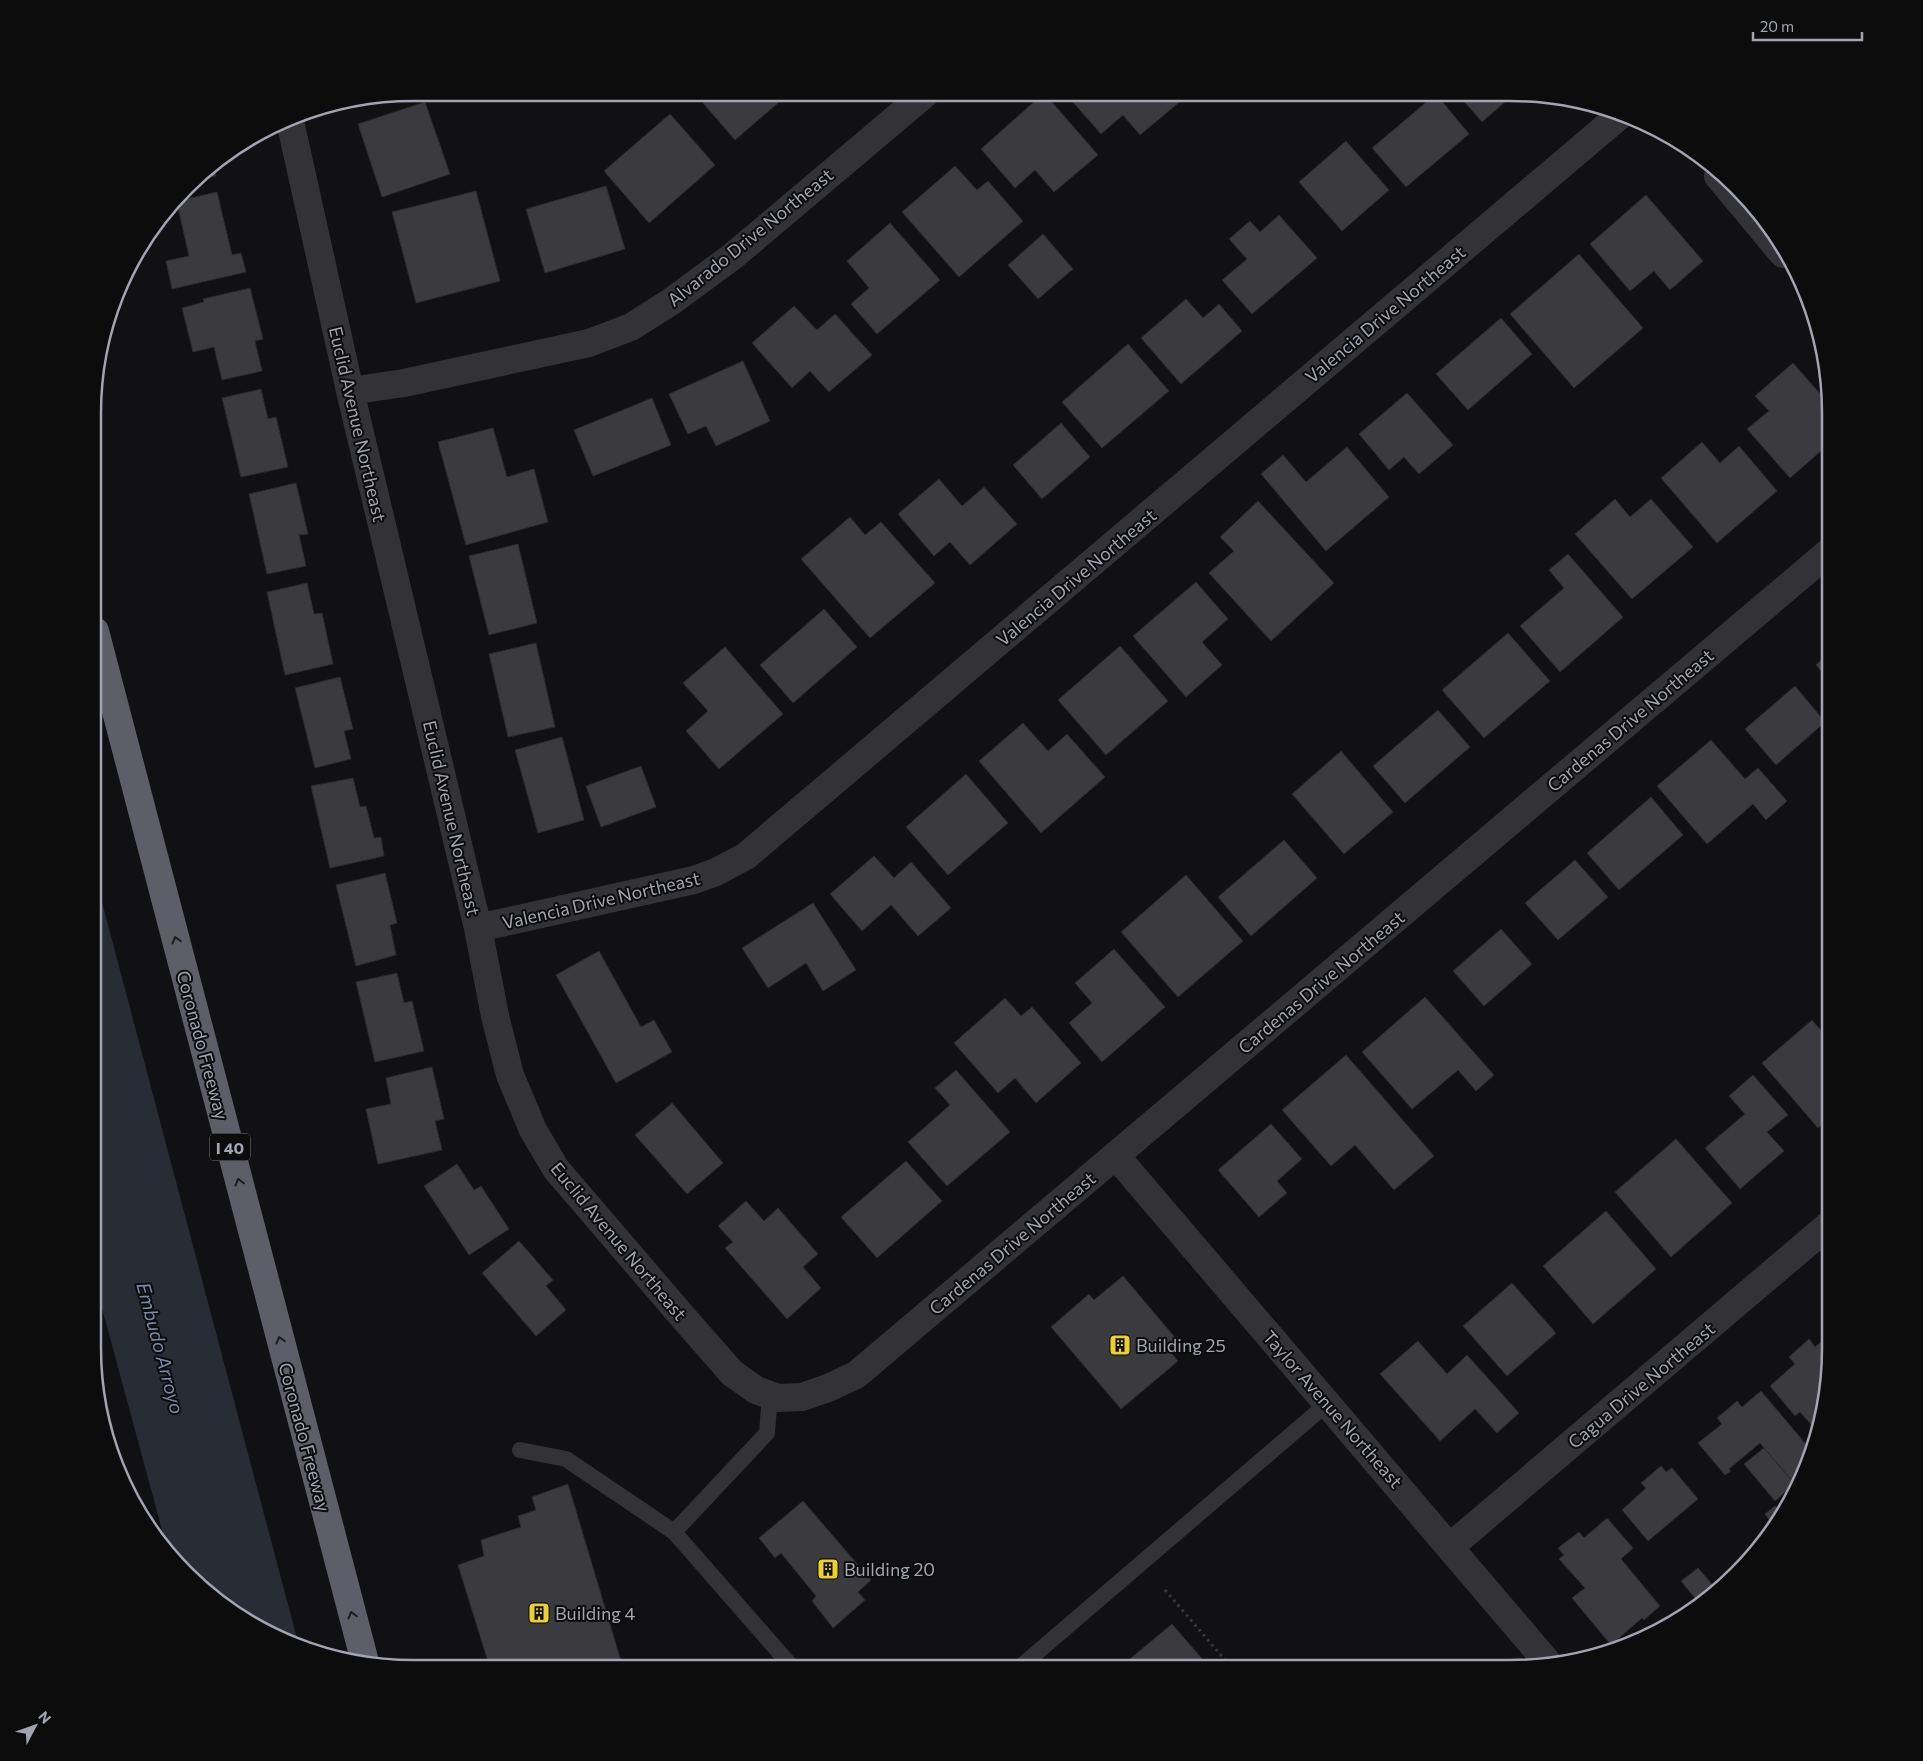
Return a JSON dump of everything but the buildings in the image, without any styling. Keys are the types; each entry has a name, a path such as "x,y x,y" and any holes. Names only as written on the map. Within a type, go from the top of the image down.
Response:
{"highway":[{"name":"Coronado Freeway","path":"101,654 363,1656"}],"street":[{"name":"Alvarado Drive Northeast","path":"350,391 404,384 589,343 631,327 672,301 733,256 917,101"},
{"name":"Valencia Drive Northeast","path":"478,928 694,880 716,872 746,856 1614,119"},
{"name":"Euclid Avenue Northeast","path":"291,126 350,391 478,928 495,1016 510,1075 533,1130 556,1169 732,1373 756,1390 778,1398 802,1397"},
{"name":"Cardenas Drive Northeast","path":"802,1397 856,1375 1822,558"},
{"name":"Taylor Avenue Northeast","path":"1116,1156 1451,1546 1544,1658"},
{"name":"Cagua Drive Northeast","path":"1451,1546 1822,1231"}],"lane":[{"path":"674,1532 766,1433 770,1394"},
{"path":"1028,1660 1328,1403"},
{"path":"520,1450 566,1459 674,1532 786,1660"}],"path":[{"path":"1165,1590 1225,1660"}],"water":[{"name":"Embudo Arroyo","path":"101,898 297,1637 257,1618 223,1595 179,1554 163,1534 101,1305"}],"place":[{"name":"Building 25","path":"1120,1345"},
{"name":"Building 20","path":"828,1569"},
{"name":"Building 4","path":"539,1613"}]}
